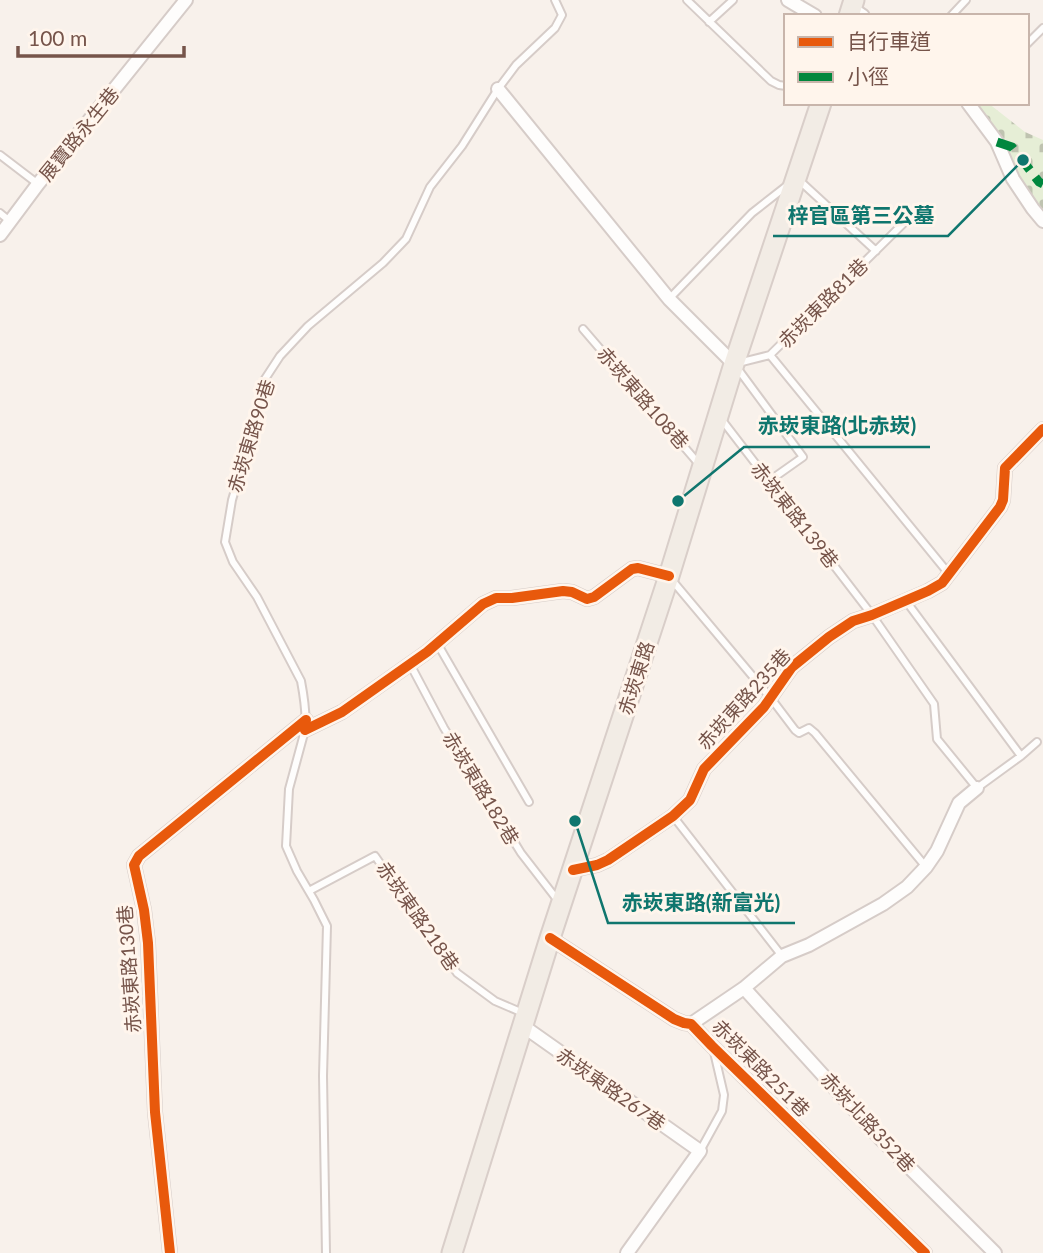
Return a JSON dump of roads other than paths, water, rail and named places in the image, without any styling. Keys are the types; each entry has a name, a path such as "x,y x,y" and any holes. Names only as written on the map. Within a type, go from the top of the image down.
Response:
{"main road":[{"name":"赤崁東路","path":"452,1253 550,938 669,576 734,364 820,105"}],"street":[{"name":"展寶路永生巷","path":"0,236 38,184 186,0"},
{"path":"788,0 812,14"},
{"path":"498,89 669,299 734,364"},
{"path":"970,105 997,142 1013,179 1043,221"},
{"name":"赤崁東路235巷","path":"573,870 608,860 673,816 690,800 704,769 764,707 792,667 829,637 853,621 935,587 949,575 1000,507 1005,468 1043,429"},
{"name":"赤崁東路130巷","path":"170,1253 155,1112 148,943 134,865 139,856 306,725 342,712 410,664 483,604 496,598 562,591 587,599 594,597 632,569 638,568 669,576"},
{"path":"691,1024 744,988 782,956 808,946 890,900 907,887 937,851 959,803 976,788"},
{"name":"赤崁東路251巷","path":"550,938 674,1019 691,1024 925,1253"},
{"name":"赤崁北路352巷","path":"744,988 879,1137 995,1253"},
{"name":"赤崁東路267巷","path":"524,1020 700,1151"},
{"name":"赤崁東路251巷","path":"628,1253 700,1151"}],"lane":[{"name":"赤崁東路90巷","path":"306,725 301,681 257,597 233,562 225,542 232,500 258,413 263,382 281,356 308,326 383,263 406,239 430,187 462,146 498,89 516,65 555,29 562,15 555,0"},
{"path":"687,0 771,81 784,86"},
{"path":"709,22 733,0"},
{"path":"953,14 966,0"},
{"path":"1029,42 1043,27"},
{"path":"0,155 38,184"},
{"path":"669,299 752,213 797,178"},
{"name":"赤崁東路81巷","path":"797,178 876,251"},
{"name":"赤崁東路81巷","path":"770,355 917,210"},
{"path":"0,213 11,222"},
{"name":"赤崁東路108巷","path":"583,329 702,467"},
{"path":"769,481 803,457 734,364 770,355 949,575"},
{"name":"赤崁東路139巷","path":"718,416 872,615 934,704 937,739 976,788"},
{"path":"669,576 797,733 809,728 815,733 926,867"},
{"path":"906,601 1021,756"},
{"name":"赤崁東路182巷","path":"437,643 529,802"},
{"name":"赤崁東路182巷","path":"410,664 444,728 521,853 561,905"},
{"path":"306,725 289,789 286,846 327,926 323,1076 326,1253"},
{"path":"976,788 1038,742"},
{"path":"673,816 782,956"},
{"name":"赤崁東路218巷","path":"309,891 375,856 457,973 524,1020"},
{"name":"赤崁東路251巷","path":"700,1151 722,1111 724,1095 712,1046"}],"place":[{"name":"梓官區第三公墓","path":"1023,160"},
{"name":"赤崁東路(北赤崁)","path":"678,501"},
{"name":"赤崁東路(新富光)","path":"575,821"}]}
